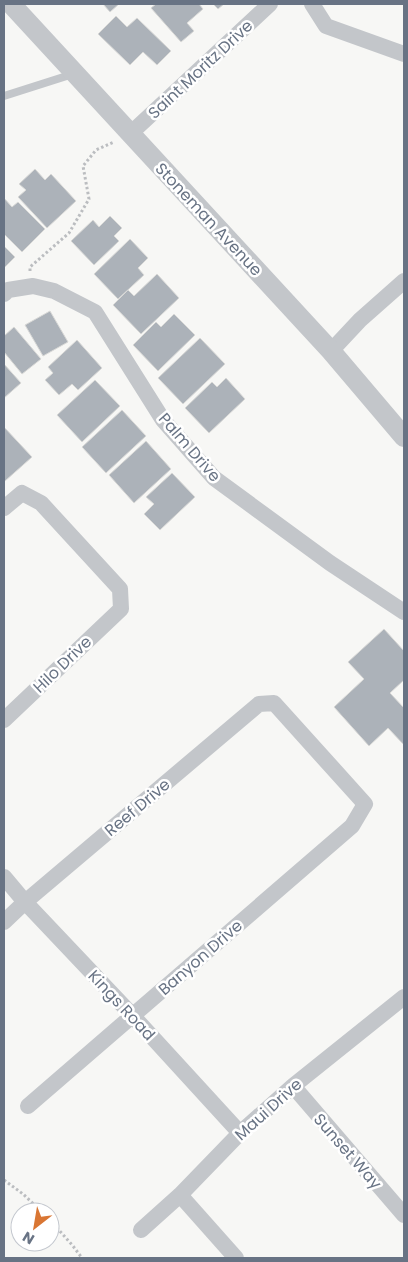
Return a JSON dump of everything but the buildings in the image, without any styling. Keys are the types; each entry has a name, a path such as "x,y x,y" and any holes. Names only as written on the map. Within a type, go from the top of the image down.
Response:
{"street":[{"name":"Stoneman Avenue","path":"11,4 331,351 404,437"},
{"name":"Saint Moritz Drive","path":"130,134 270,4"},
{"path":"312,4 326,26 404,54"},
{"path":"331,351 360,320 404,281"},
{"path":"4,294 8,290 33,286"},
{"name":"Palm Drive","path":"33,286 54,291 95,312 163,420 214,478 330,563 404,612"},
{"name":"Hilo Drive","path":"4,508 22,493 41,503 120,590 120,609 4,720"},
{"name":"Reef Drive","path":"4,922 258,704 274,703 365,804"},
{"name":"Banyon Drive","path":"28,1106 352,826 365,804"},
{"name":"Kings Road","path":"4,877 25,902 240,1133"},
{"name":"Maui Drive","path":"141,1230 180,1195 240,1133 293,1086 404,997"},
{"name":"Sunset Way","path":"293,1086 404,1215"},
{"path":"180,1195 236,1258"}],"lane":[{"path":"4,96 74,73"}],"path":[{"path":"33,286 30,267 69,233 89,199 83,166 96,150 130,134"},
{"path":"4,1180 31,1202"},
{"path":"60,1231 82,1258"}]}
